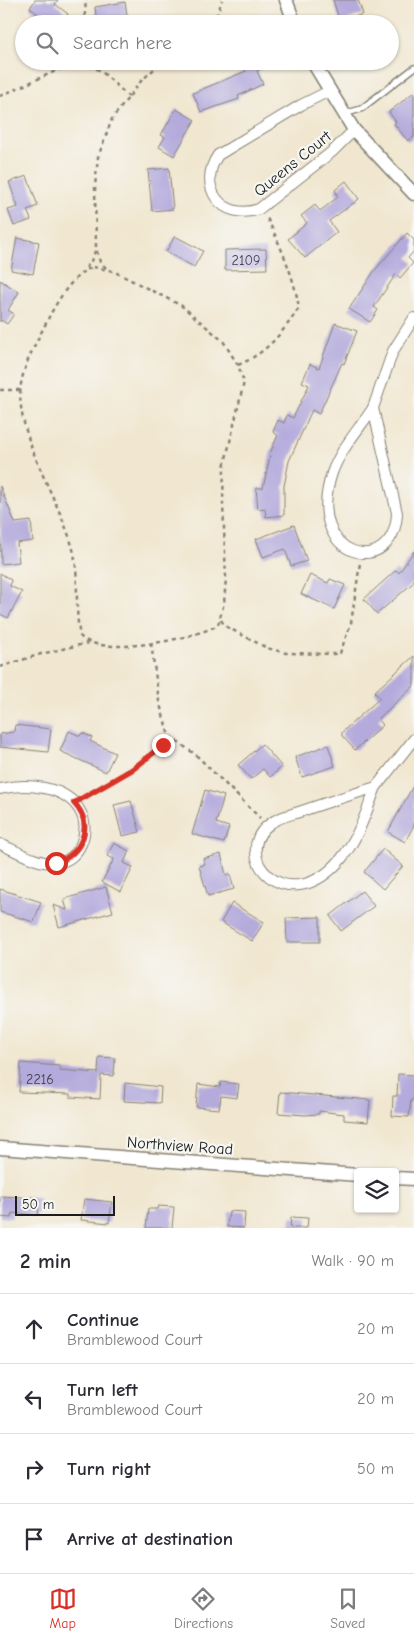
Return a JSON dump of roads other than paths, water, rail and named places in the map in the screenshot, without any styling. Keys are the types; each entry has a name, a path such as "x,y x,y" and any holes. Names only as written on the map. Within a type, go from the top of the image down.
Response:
{"street":[{"path":"286,0 292,15"},
{"path":"317,70 354,130 414,194"},
{"name":"Queens Court","path":"329,91 223,151 214,161 211,169 210,186 214,196 226,208 242,212 251,212 262,207 332,151 354,130"},
{"path":"373,408 397,513 397,527 382,547 362,552 348,550 336,540 329,524 326,505 329,484 338,460 373,408 393,351 414,318"},
{"path":"376,788 296,813 268,825 261,834 258,844 257,853 261,869 275,882 285,886 306,884 329,871 341,859 360,828 376,788 414,739"},
{"path":"0,789 22,786 41,788 59,793 74,803 83,817 83,839 74,854 56,863 42,862 0,844"},
{"name":"Northview Road","path":"0,1148 354,1175"},
{"path":"399,1178 414,1179"}],"lane":[{"path":"344,114 361,109 414,68"}]}
